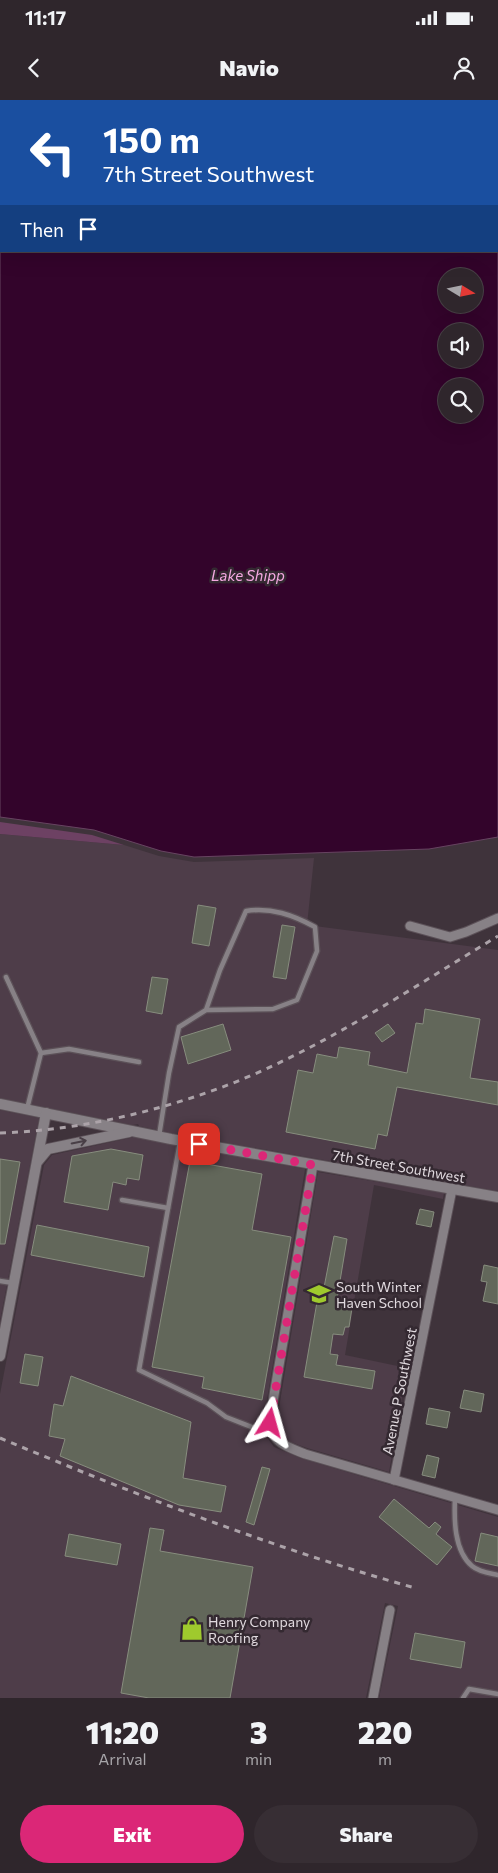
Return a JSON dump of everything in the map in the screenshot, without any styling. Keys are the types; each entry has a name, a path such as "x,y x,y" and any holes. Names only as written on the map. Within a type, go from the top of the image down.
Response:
{"street":[{"path":"410,926 450,937 498,918"},
{"name":"7th Street Southwest","path":"0,1104 313,1165 498,1197"},
{"path":"0,1356 46,1113"},
{"path":"38,1162 48,1149 134,1131"},
{"path":"313,1165 273,1401 270,1423 274,1437 282,1445 305,1454 498,1510"},
{"name":"Avenue P Southwest","path":"394,1480 452,1189"},
{"path":"373,1698 390,1610"}],"lane":[{"path":"159,1136 169,1073 179,1027 206,1010 274,1009 297,1000 317,951 315,927 297,917 263,908 246,911 220,970 206,1010"},
{"path":"6,977 41,1053 27,1109"},
{"path":"41,1053 69,1049 138,1062"},
{"path":"180,1140 139,1370 207,1403 226,1417 274,1437"},
{"path":"122,1200 168,1208"},
{"path":"0,1281 14,1283"},
{"path":"455,1498 454,1520 463,1554 470,1565 478,1570 498,1575"},
{"path":"463,1698 469,1689 498,1694"}],"shaded area":[{"path":"0,822 92,835 124,845 0,834"},
{"path":"0,834 124,845 159,856 194,862 314,858 307,925 498,950 498,1191 172,1133 139,1126 138,1124 133,1125 0,1098"},
{"path":"0,1110 39,1118 0,1321"},
{"path":"134,1137 305,1169 267,1400 264,1422 266,1436 274,1447 303,1459 498,1517 498,1698 379,1698 398,1606 385,1603 366,1698 0,1698 0,1394 44,1165 52,1155"},
{"path":"318,1172 444,1193 443,1199 374,1185 345,1355 407,1368 389,1472 307,1448 285,1440 278,1432 277,1423 280,1402"}],"water":[{"name":"Lake Shipp","path":"0,252 498,252 498,837 429,849 194,857 161,851 94,830 0,817"}],"building":[{"path":"198,905 216,908 209,946 192,943"},
{"path":"282,925 295,927 286,979 273,977"},
{"path":"152,977 168,979 162,1014 146,1011"},
{"path":"425,1009 480,1019 470,1078 498,1082 498,1105 397,1087 387,1136 378,1134 375,1149 286,1132 298,1070 313,1073 317,1054 337,1058 339,1047 370,1052 368,1065 407,1073 416,1023 423,1024"},
{"path":"223,1024 231,1050 188,1064 181,1037"},
{"path":"388,1024 395,1033 382,1042 375,1033"},
{"path":"111,1149 143,1155 139,1180 127,1178 126,1185 113,1182 108,1210 64,1202 72,1156"},
{"path":"0,1159 20,1162 5,1244 0,1244"},
{"path":"190,1161 262,1174 252,1230 291,1237 262,1400 202,1388 204,1377 152,1367"},
{"path":"420,1209 434,1212 431,1227 416,1224"},
{"path":"37,1225 149,1247 144,1277 31,1255"},
{"path":"334,1236 347,1239 336,1305 352,1308 349,1327 345,1327 343,1335 333,1334 330,1354 338,1355 336,1365 375,1371 372,1389 304,1377 317,1302 321,1303"},
{"path":"484,1265 498,1268 498,1304 483,1301 487,1282 481,1281"},
{"path":"25,1354 43,1357 38,1386 20,1383"},
{"path":"71,1376 191,1422 183,1478 226,1486 221,1512 179,1505 60,1456 65,1439 49,1436 54,1404 63,1406"},
{"path":"464,1390 484,1394 481,1412 460,1408"},
{"path":"429,1408 450,1412 447,1428 426,1424"},
{"path":"427,1455 439,1458 435,1478 422,1475"},
{"path":"262,1467 270,1469 254,1525 246,1522"},
{"path":"394,1499 429,1528 435,1522 441,1527 436,1534 452,1547 437,1565 379,1517"},
{"path":"150,1528 164,1530 160,1551 253,1567 230,1698 149,1698 121,1693"},
{"path":"481,1533 498,1537 498,1566 475,1561"},
{"path":"69,1534 121,1544 117,1565 65,1556"},
{"path":"415,1633 465,1642 461,1668 410,1659"}],"railway":[{"path":"0,1133 60,1128 118,1118 176,1103 233,1083 302,1052 335,1034 498,936"},
{"path":"0,1438 102,1480 257,1538 415,1588"}],"place":[{"name":"South Winter Haven School","path":"319,1294"},
{"name":"Henry Company Roofing","path":"192,1629"}],"route":[{"path":"199,1144 313,1165 270,1423"}]}
